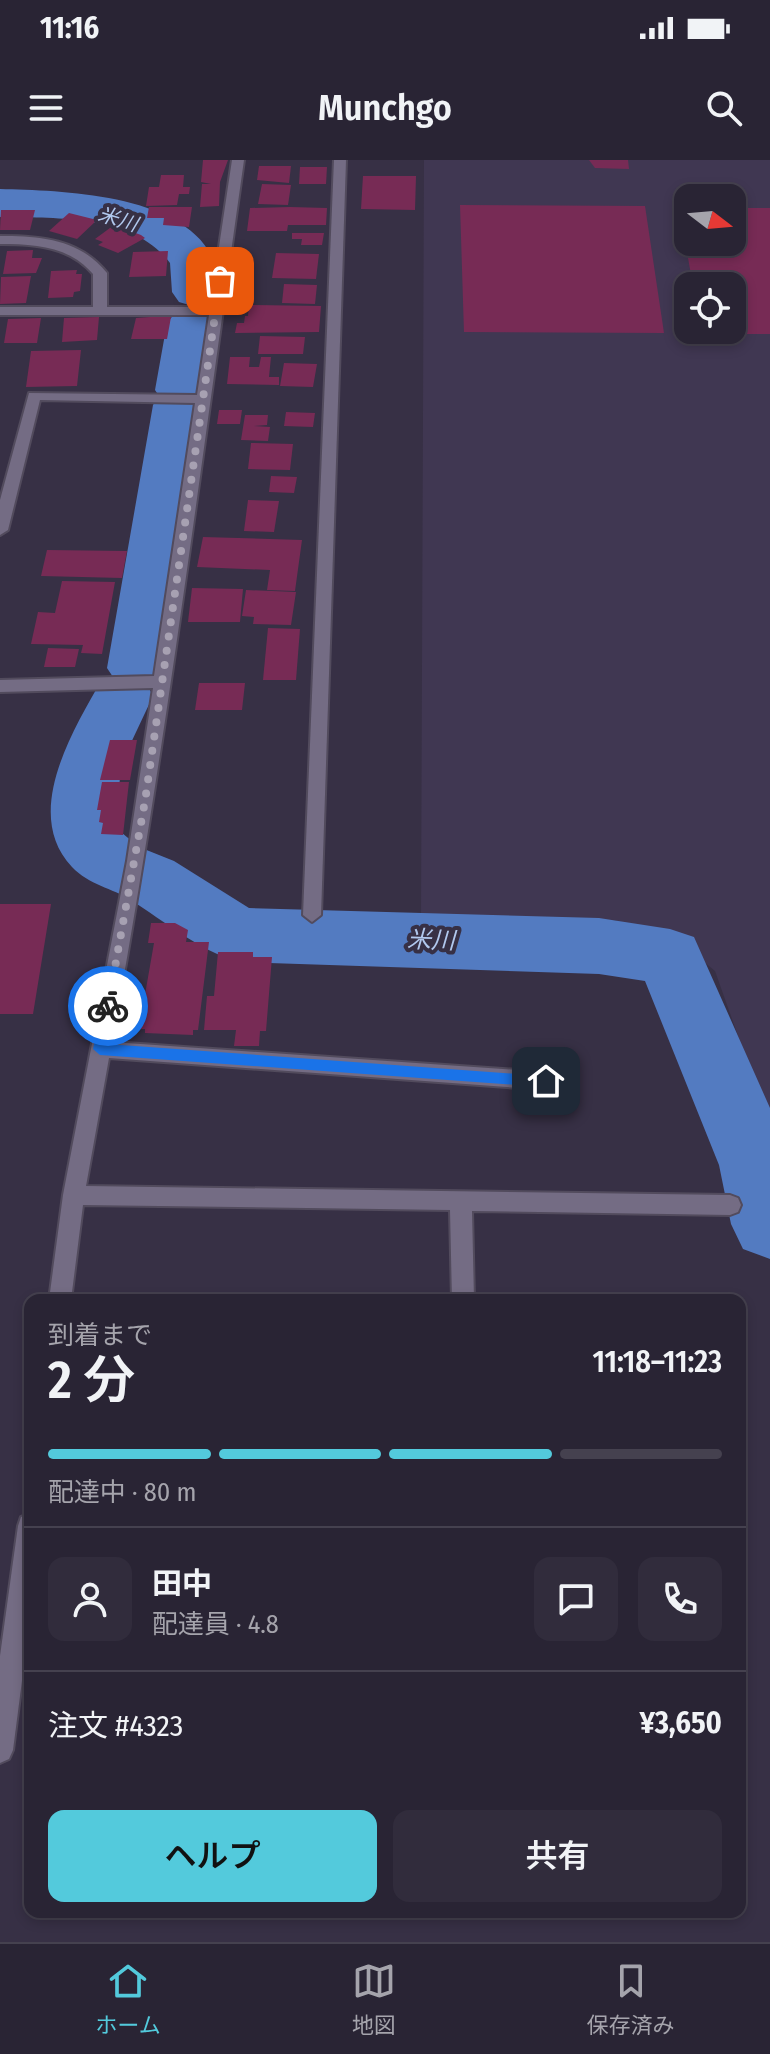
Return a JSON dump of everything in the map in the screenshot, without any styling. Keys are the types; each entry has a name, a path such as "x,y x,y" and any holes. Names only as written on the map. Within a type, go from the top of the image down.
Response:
{"street":[{"path":"61,1294 74,1195 136,861 164,682 238,160"},
{"path":"312,915 340,160"},
{"path":"0,240 49,243 85,257 100,273 100,309"},
{"path":"0,311 216,311"},
{"path":"0,530 34,396 204,399"},
{"path":"0,686 164,682"},
{"path":"100,1049 546,1081"},
{"path":"74,1195 730,1205"},
{"path":"461,1202 463,1294"},
{"path":"0,1750 24,1571"}],"shaded area":[{"path":"424,160 770,160 770,1126 715,971 673,936 614,920 421,916"}],"building":[{"path":"203,160 228,160 220,182 219,206 200,207 202,184 211,184 201,182"},
{"path":"589,160 628,160 629,169 595,168"},
{"path":"259,166 291,166 289,183 257,180"},
{"path":"300,167 327,167 326,184 299,184"},
{"path":"161,175 184,175 183,187 190,187 189,194 179,194 177,205 146,206 149,187 159,187"},
{"path":"363,176 416,176 415,210 361,209"},
{"path":"262,184 291,185 288,205 258,204"},
{"path":"460,205 645,206 664,333 464,332"},
{"path":"149,207 192,207 189,227 163,225 164,218 147,218"},
{"path":"250,208 327,208 326,225 288,225 287,231 247,231"},
{"path":"746,208 770,208 770,334 746,334 746,272 691,272 688,256 746,256"},
{"path":"1,210 35,210 30,230 0,230"},
{"path":"69,213 97,220 77,239 49,231"},
{"path":"114,225 145,238 118,253 98,245 103,242 95,239"},
{"path":"292,233 324,233 322,245 301,245 302,239 292,239"},
{"path":"33,250 32,258 42,258 36,273 3,274 7,251"},
{"path":"168,251 166,276 129,277 133,252"},
{"path":"276,253 319,254 316,279 272,278"},
{"path":"77,270 76,274 82,274 80,291 74,292 73,297 48,298 51,271"},
{"path":"31,276 26,303 0,304 1,277"},
{"path":"284,284 317,285 315,304 282,303"},
{"path":"249,305 321,306 319,332 235,333 237,323 244,323 245,316 248,316"},
{"path":"99,317 97,340 62,342 64,318"},
{"path":"171,317 167,339 131,339 136,318"},
{"path":"41,318 37,343 4,343 8,319"},
{"path":"260,336 305,337 303,354 258,354"},
{"path":"81,350 77,386 26,387 31,351"},
{"path":"230,357 250,357 249,367 259,367 261,357 271,357 269,377 279,377 279,385 227,384"},
{"path":"284,363 317,364 313,387 280,386"},
{"path":"219,410 242,410 240,424 217,424"},
{"path":"286,412 315,413 313,427 284,426"},
{"path":"245,415 268,415 267,425 254,426 270,427 268,441 241,440"},
{"path":"251,443 293,444 290,470 248,469"},
{"path":"271,476 297,477 294,493 269,492"},
{"path":"248,500 279,501 274,532 244,531"},
{"path":"203,537 302,540 295,591 267,590 270,570 197,567"},
{"path":"47,550 127,551 122,578 41,576"},
{"path":"62,581 115,582 102,654 81,653 83,645 31,644 38,612 55,613"},
{"path":"192,588 243,589 240,622 188,622"},
{"path":"246,590 296,592 291,625 253,624 254,617 242,616"},
{"path":"268,628 300,629 296,680 263,680"},
{"path":"48,648 79,649 75,667 44,667"},
{"path":"199,683 245,683 242,710 195,710"},
{"path":"110,740 137,740 130,780 100,780"},
{"path":"102,782 129,782 123,835 101,834 101,810 97,810"},
{"path":"0,904 51,904 33,1014 0,1014"},
{"path":"151,923 175,923 188,930 186,942 209,942 198,1030 193,1030 193,1035 145,1033 145,1029 139,1029 154,943 148,943"},
{"path":"218,952 253,952 253,957 272,957 266,1031 260,1031 259,1046 234,1046 236,1030 204,1030 207,996 214,996"}],"waterway":[{"name":"米川","path":"0,203 77,207 134,219 159,229 179,243 193,262 196,292"},
{"name":"米川","path":"181,390 192,323"},
{"name":"米川","path":"137,668 179,405"},
{"name":"米川","path":"123,696 89,764 83,831 95,849 116,865 150,879 237,935 599,946 670,957 757,1165 770,1224"}],"way so far":[{"path":"108,1006 136,861 164,682 220,281"}],"route":[{"path":"108,1006 100,1049 546,1081"}]}
